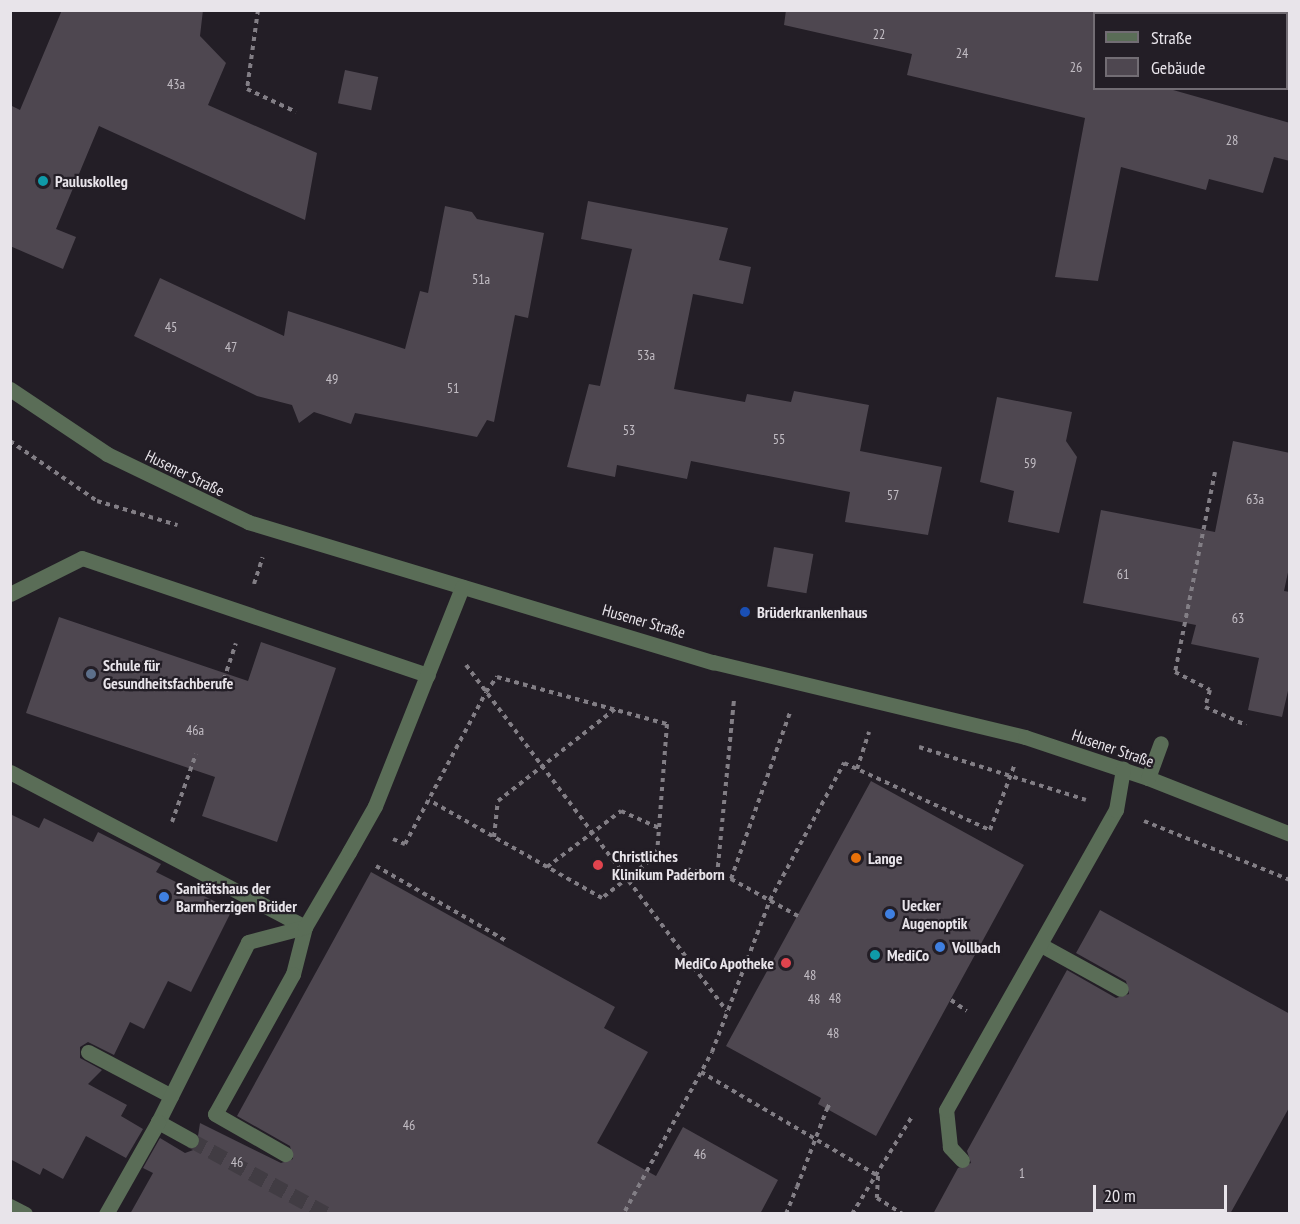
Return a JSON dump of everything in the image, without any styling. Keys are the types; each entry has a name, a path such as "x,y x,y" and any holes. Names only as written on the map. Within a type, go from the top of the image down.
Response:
{"street":[{"name":"Husener Straße","path":"10,389 107,454 192,498 248,522 795,684 1025,737 1148,778 1290,834"},
{"path":"10,594 82,558 428,675"},
{"path":"285,1154 215,1114 293,974 305,927 375,806 462,587"},
{"path":"1148,778 1161,743"},
{"path":"962,1160 950,1147 946,1110 1116,810 1123,769"},
{"path":"10,772 305,927"},
{"path":"106,1214 158,1122 248,942 305,927"},
{"path":"1041,945 1121,988"},
{"path":"88,1052 171,1096"},
{"path":"158,1122 191,1140"},
{"path":"10,1206 25,1214"}],"path":[{"path":"258,10 247,89 296,112"},
{"path":"1215,472 1175,672 1210,690 1205,707 1246,725"},
{"path":"386,843 394,838 405,844 486,692 497,677 667,724 657,855 628,880 602,898 429,800"},
{"path":"475,678 727,1012"},
{"path":"731,879 795,684"},
{"path":"717,876 734,698"},
{"path":"494,837 498,801 615,708"},
{"path":"857,769 868,732"},
{"path":"625,1211 712,1052 770,900 844,763 990,830 1025,737"},
{"path":"161,852 196,754"},
{"path":"547,867 621,811 659,828"},
{"path":"370,863 375,856"},
{"path":"381,869 508,942"},
{"path":"686,869 731,879 798,916"},
{"path":"951,999 972,1014"},
{"path":"701,1072 878,1176"},
{"path":"786,1214 830,1103"},
{"path":"852,1214 878,1176"},
{"path":"878,1176 877,1198 903,1214"}],"building":[{"path":"62,10 203,10 200,36 226,63 208,105 317,153 305,220 99,126 56,229 76,237 63,269 10,246 10,105 20,110"},
{"path":"786,10 1102,10 1093,12 1093,90 1173,90 1290,123 1290,161 1274,157 1263,193 1209,179 1206,190 1121,167 1098,281 1055,277 1085,118 907,75 912,54 784,25"},
{"path":"345,70 378,77 371,110 338,103"},
{"path":"588,201 728,228 719,260 751,267 743,304 693,294 674,389 745,402 747,394 791,402 794,391 869,405 860,451 942,467 928,535 845,522 850,492 691,461 687,479 617,465 615,477 567,467 589,384 600,386 632,249 581,239"},
{"path":"445,206 472,212 477,219 544,233 528,318 515,315 494,422 487,420 477,437 355,413 351,424 314,412 299,423 292,405 257,396 134,336 160,278 284,336 288,311 405,349 420,291 428,293"},
{"path":"997,397 1072,412 1066,441 1077,457 1059,533 1008,522 1014,491 980,482"},
{"path":"1233,441 1290,453 1290,563 1284,591 1290,592 1290,682 1282,717 1248,710 1259,658 1191,644 1196,625 1083,603 1101,510 1215,532"},
{"path":"774,547 813,554 806,593 767,586"},
{"path":"59,617 248,681 261,642 336,668 277,842 202,816 215,777 26,713"},
{"name":"MediCo","path":"871,781 1024,865 876,1136 818,1104 821,1098 726,1046"},
{"path":"10,814 39,828 44,818 93,842 98,832 161,864 156,872 232,910 191,992 168,981 144,1029 130,1022 114,1055 88,1042 80,1047 80,1058 102,1070 88,1084 127,1105 121,1116 143,1129 126,1158 86,1136 63,1179 43,1168 40,1175 10,1159"},
{"path":"371,872 615,1007 604,1028 648,1052 597,1143 656,1176 683,1127 778,1180 760,1214 130,1214 153,1173 143,1168 160,1138 185,1153 196,1149 200,1123 281,1163 293,1159 290,1146 237,1116"},
{"path":"1100,910 1290,1014 1290,1106 1230,1214 933,1214 958,1168 971,1163 967,1151 1067,970 1116,998 1129,994 1126,981 1076,953"}],"tunnel":[{"path":"191,1140 327,1214"}],"place":[{"name":"Pauluskolleg","path":"43,181"},
{"name":"Brüderkrankenhaus","path":"745,612"},
{"name":"Schule für Gesundheitsfachberufe","path":"91,674"},
{"name":"Lange","path":"856,858"},
{"name":"Christliches Klinikum Paderborn","path":"598,865"},
{"name":"Sanitätshaus der Barmherzigen Brüder","path":"164,897"},
{"name":"Uecker Augenoptik","path":"890,914"},
{"name":"Vollbach","path":"940,947"},
{"name":"MediCo","path":"875,955"},
{"name":"MediCo Apotheke","path":"786,963"}]}
